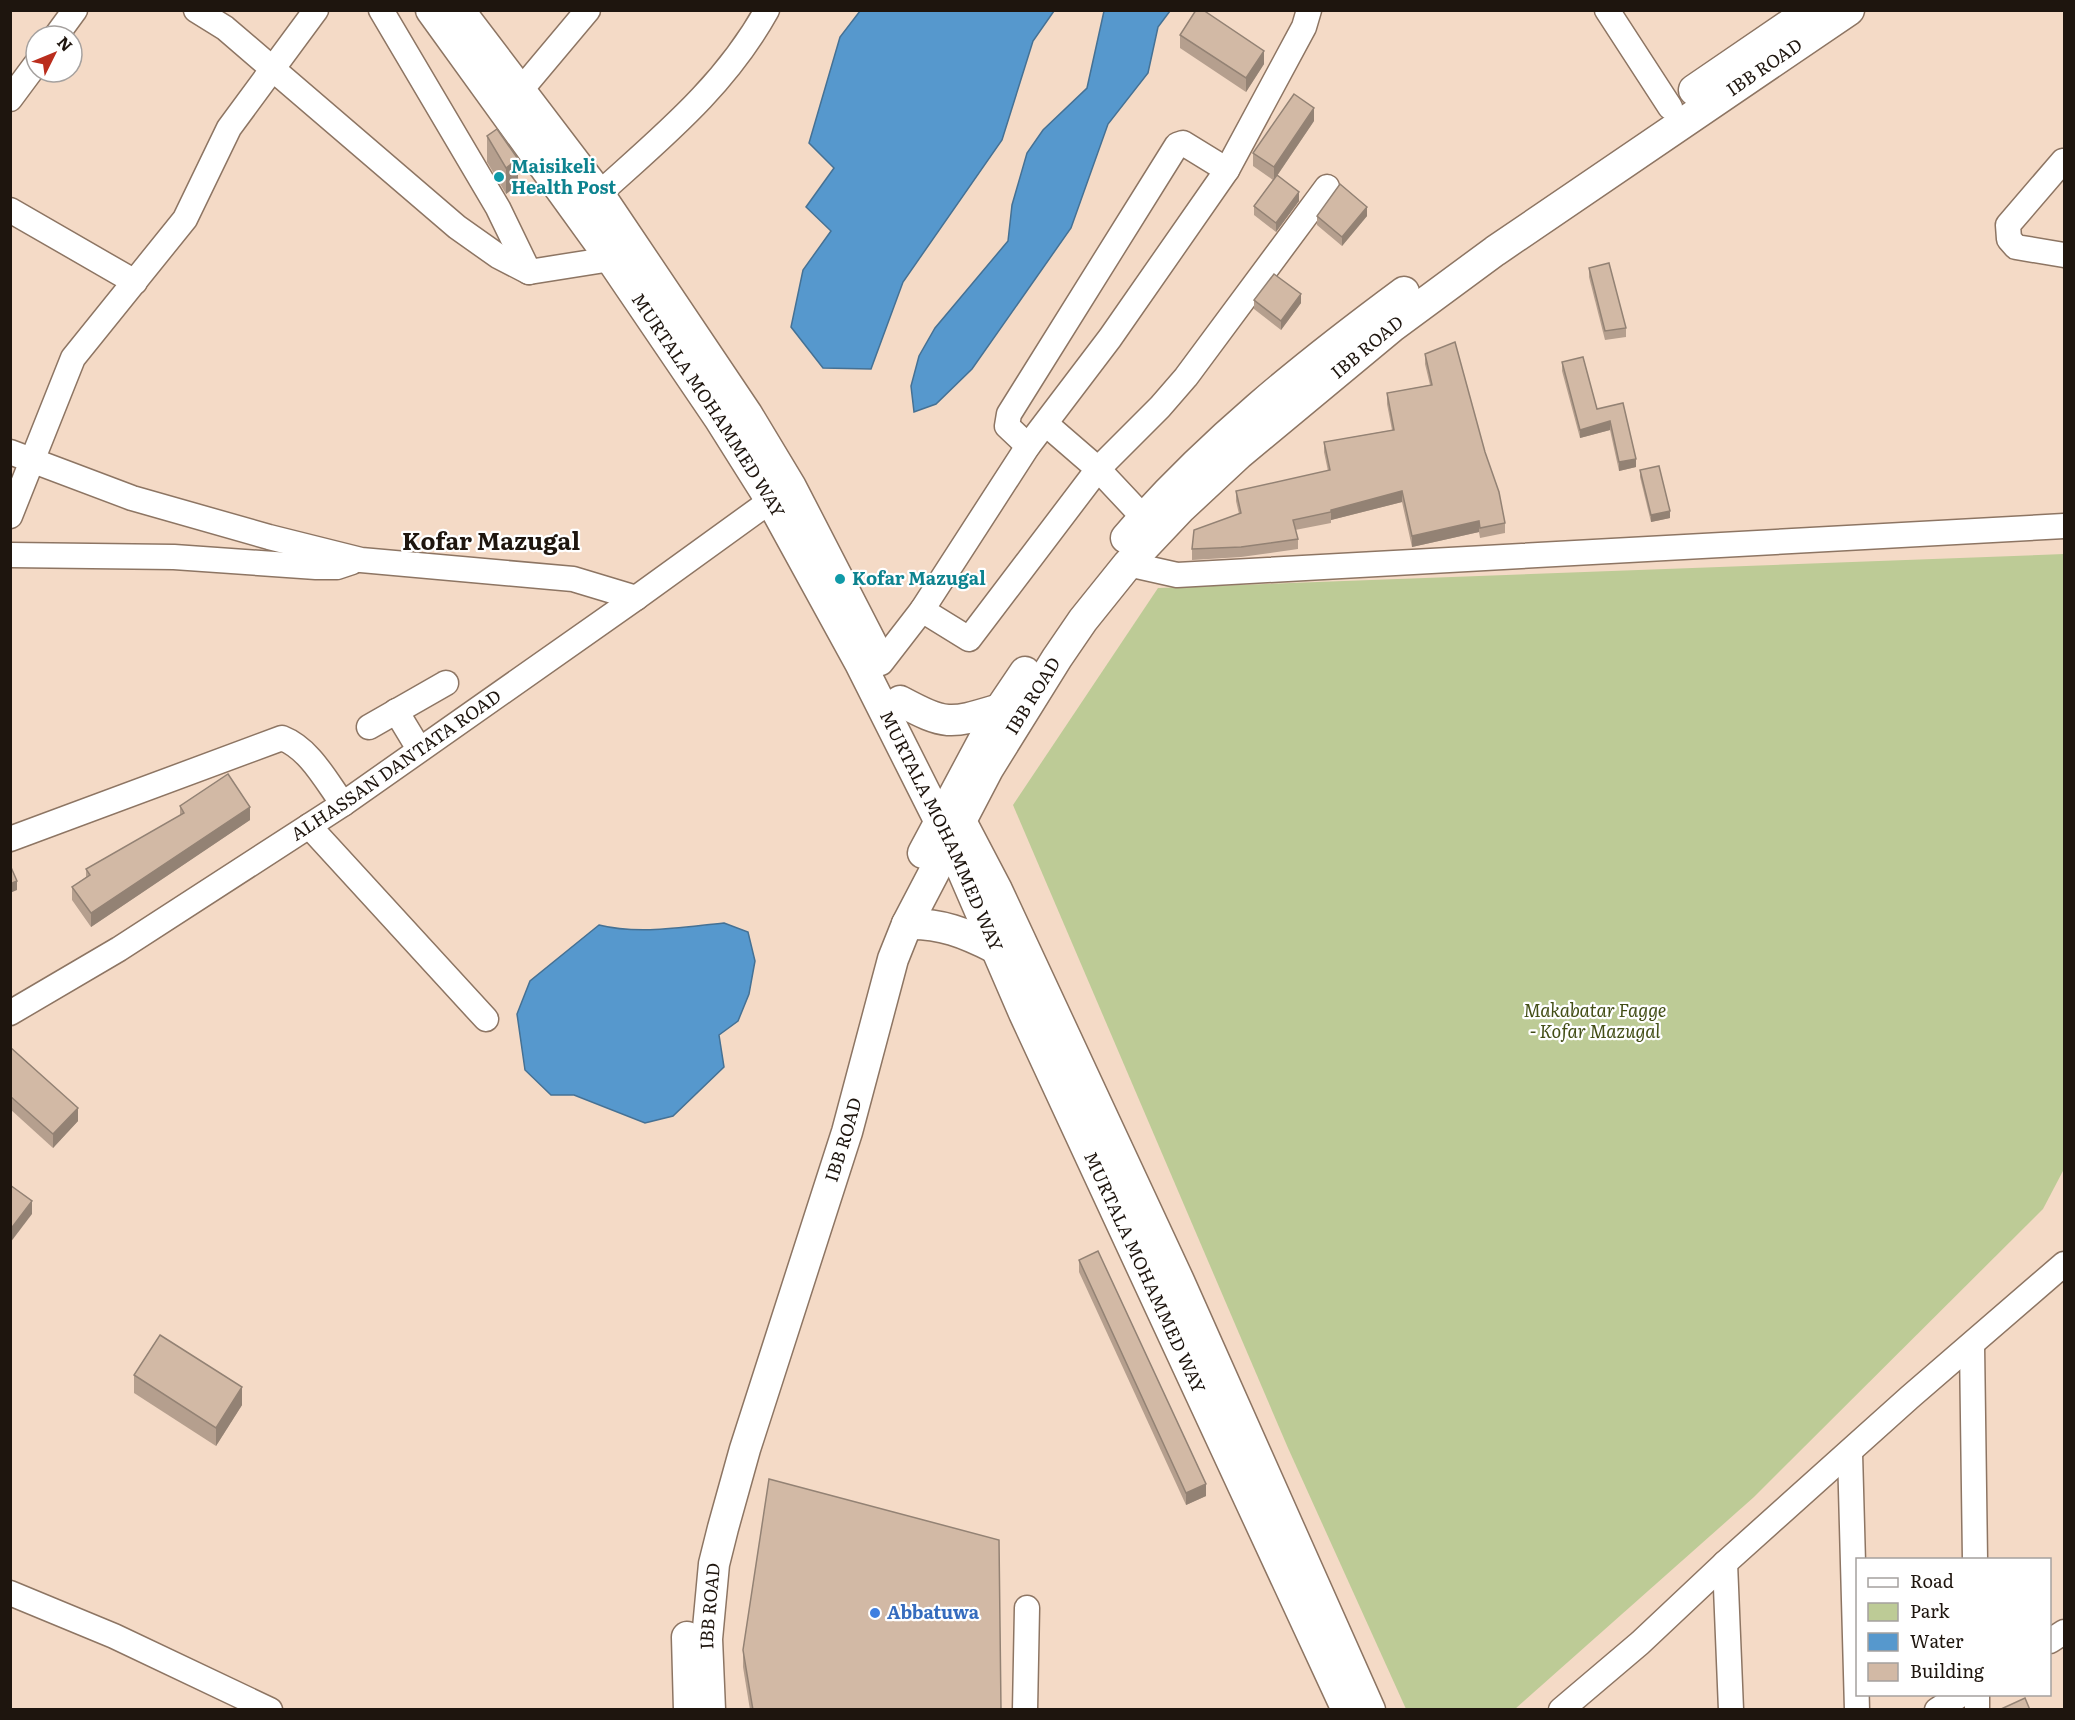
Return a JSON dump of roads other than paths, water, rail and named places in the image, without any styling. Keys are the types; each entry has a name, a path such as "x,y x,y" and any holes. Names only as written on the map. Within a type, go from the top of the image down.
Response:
{"main road":[{"name":"MURTALA MOHAMMED WAY","path":"431,10 611,259 719,418 780,493 881,663 900,701 950,822 995,948 1268,1511 1370,1710"},
{"name":"MURTALA MOHAMMED WAY","path":"459,10 600,195 747,414 780,493 860,663 950,822 1074,1053 1268,1511 1347,1710"},
{"name":"IBB ROAD","path":"710,1710 706,1639 714,1564 744,1449 847,1132 880,1001 907,924 1000,709 1071,605 1144,518 1217,443 1336,343 1467,246 1810,10"},
{"name":"IBB ROAD","path":"689,1710 686,1653 691,1591 727,1441 836,1106 882,938 950,822 988,769 1057,658 1083,620 1128,564 1180,508 1239,454 1392,327 1495,250 1848,10"},
{"path":"900,701 944,722 957,722 1000,709"},
{"path":"907,924 938,925 960,930 995,948"}],"street":[{"path":"65,24 75,10"},
{"path":"196,10 225,28 457,227 498,256 529,272 611,259"},
{"path":"10,516 21,457 73,358 185,219 229,128 316,10"},
{"path":"381,10 498,208 529,272"},
{"path":"520,91 588,10"},
{"path":"600,195 723,77 748,43 767,10"},
{"path":"881,663 922,610 1028,446 1110,338 1227,170 1304,27 1309,10"},
{"path":"1607,10 1670,107"},
{"path":"10,99 24,80"},
{"path":"1028,446 1007,426 1009,414 1177,145 1183,143 1227,170"},
{"path":"2063,161 2008,225 2009,239 2016,247 2064,255"},
{"path":"922,610 969,639 1098,469 1160,407 1186,377 1327,187"},
{"path":"10,210 135,282"},
{"path":"1046,424 1098,469 1144,518"},
{"path":"21,457 132,498 269,537 361,560 573,579 636,598"},
{"name":"ALHASSAN DANTATA ROAD","path":"10,1013 119,949 343,804 636,598 780,493"},
{"path":"1128,564 1177,575 2064,526"},
{"path":"10,555 174,557 327,567 337,567 361,560"},
{"path":"369,727 446,683"},
{"path":"396,711 419,749"},
{"path":"10,839 282,738 295,743 307,755 343,804"},
{"path":"309,826 486,1019"},
{"path":"1561,1710 1640,1644 1725,1563 2064,1264"},
{"path":"1972,1345 1976,1558"},
{"path":"1850,1453 1856,1673"},
{"path":"1725,1563 1731,1710"},
{"path":"10,1593 114,1636 270,1710"},
{"path":"1025,1710 1027,1608"},
{"path":"2051,1640 2064,1632"},
{"path":"1937,1710 1960,1696"}],"water":[{"path":"860,11 1054,11 1033,41 1002,140 903,282 871,369 823,368 791,327 803,270 831,231 806,207 834,168 809,143 840,37"},
{"path":"1104,11 1170,11 1158,27 1148,73 1108,124 1071,228 972,369 936,404 914,412 911,386 919,356 935,328 1008,241 1012,205 1027,153 1043,130 1087,88"},
{"path":"724,923 748,932 755,961 749,994 738,1021 719,1035 724,1067 673,1116 645,1123 574,1095 551,1095 525,1070 517,1014 530,981 599,925 645,930"}],"place":[{"name":"Maisikeli Health Post","path":"499,177"},
{"name":"Kofar Mazugal","path":"840,579"},
{"name":"Abbatuwa","path":"875,1613"}],"district":[{"name":"Kofar Mazugal","path":"491,542"}],"park label":[{"name":"Makabatar Fagge - Kofar Mazugal","path":"1595,1021"}]}
